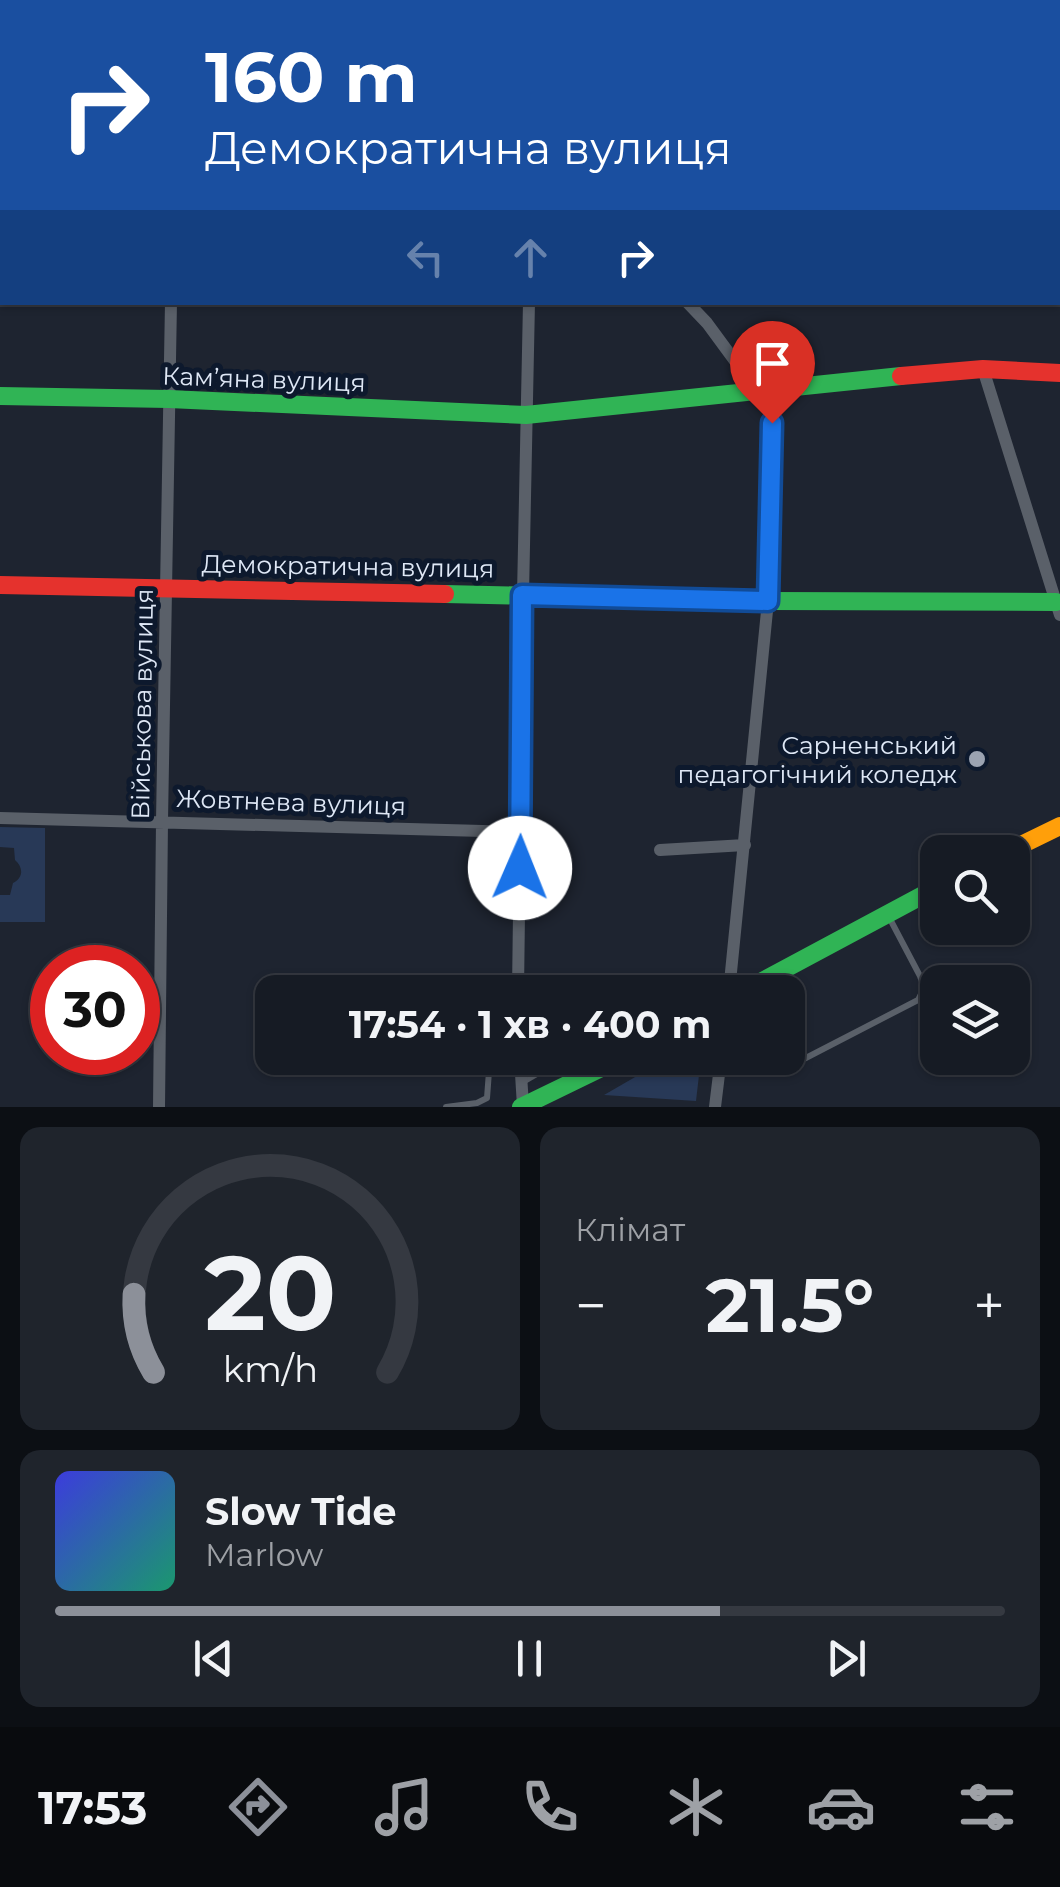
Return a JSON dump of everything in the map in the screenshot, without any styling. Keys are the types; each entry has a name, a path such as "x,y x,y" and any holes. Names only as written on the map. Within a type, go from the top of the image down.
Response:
{"street":[{"name":"Військова вулиця","path":"159,1107 171,305"},
{"path":"518,975 529,305"},
{"path":"689,305 765,389 768,601 730,975"},
{"name":"Камʼяна вулиця","path":"0,396 526,415 982,369 1060,373"},
{"path":"982,369 1058,608"},
{"name":"Демократична вулиця","path":"0,585 1058,608"},
{"name":"Жовтнева вулиця","path":"0,818 521,832"},
{"path":"1030,840 1060,826"},
{"path":"660,850 745,845"},
{"path":"773,975 920,896"},
{"path":"521,1075 522,1107 587,1075"},
{"path":"715,1107 719,1075"}],"lane":[{"path":"805,1058 918,1000 924,988 920,976 888,913"},
{"path":"446,1107 488,1098 489,1075"},
{"path":"522,1082 534,1075"}],"shaded area":[{"path":"0,827 45,828 45,922 0,922 0,895 10,895 21,873 14,848 0,847"},
{"path":"639,1075 699,1075 696,1101 604,1095"}],"traffic: fast":[{"path":"0,396 169,399 526,415 901,376"},
{"path":"445,594 1056,602"},
{"path":"774,975 920,897"},
{"path":"521,1107 587,1075"}],"traffic: slow":[{"path":"1030,841 1060,826"}],"traffic: jam":[{"path":"901,376 983,369 1060,373"},
{"path":"0,585 445,594"}],"place":[{"name":"Сарненський педагогічний коледж","path":"977,759"}],"route":[{"path":"520,868 522,595 768,601 772,423"}]}
